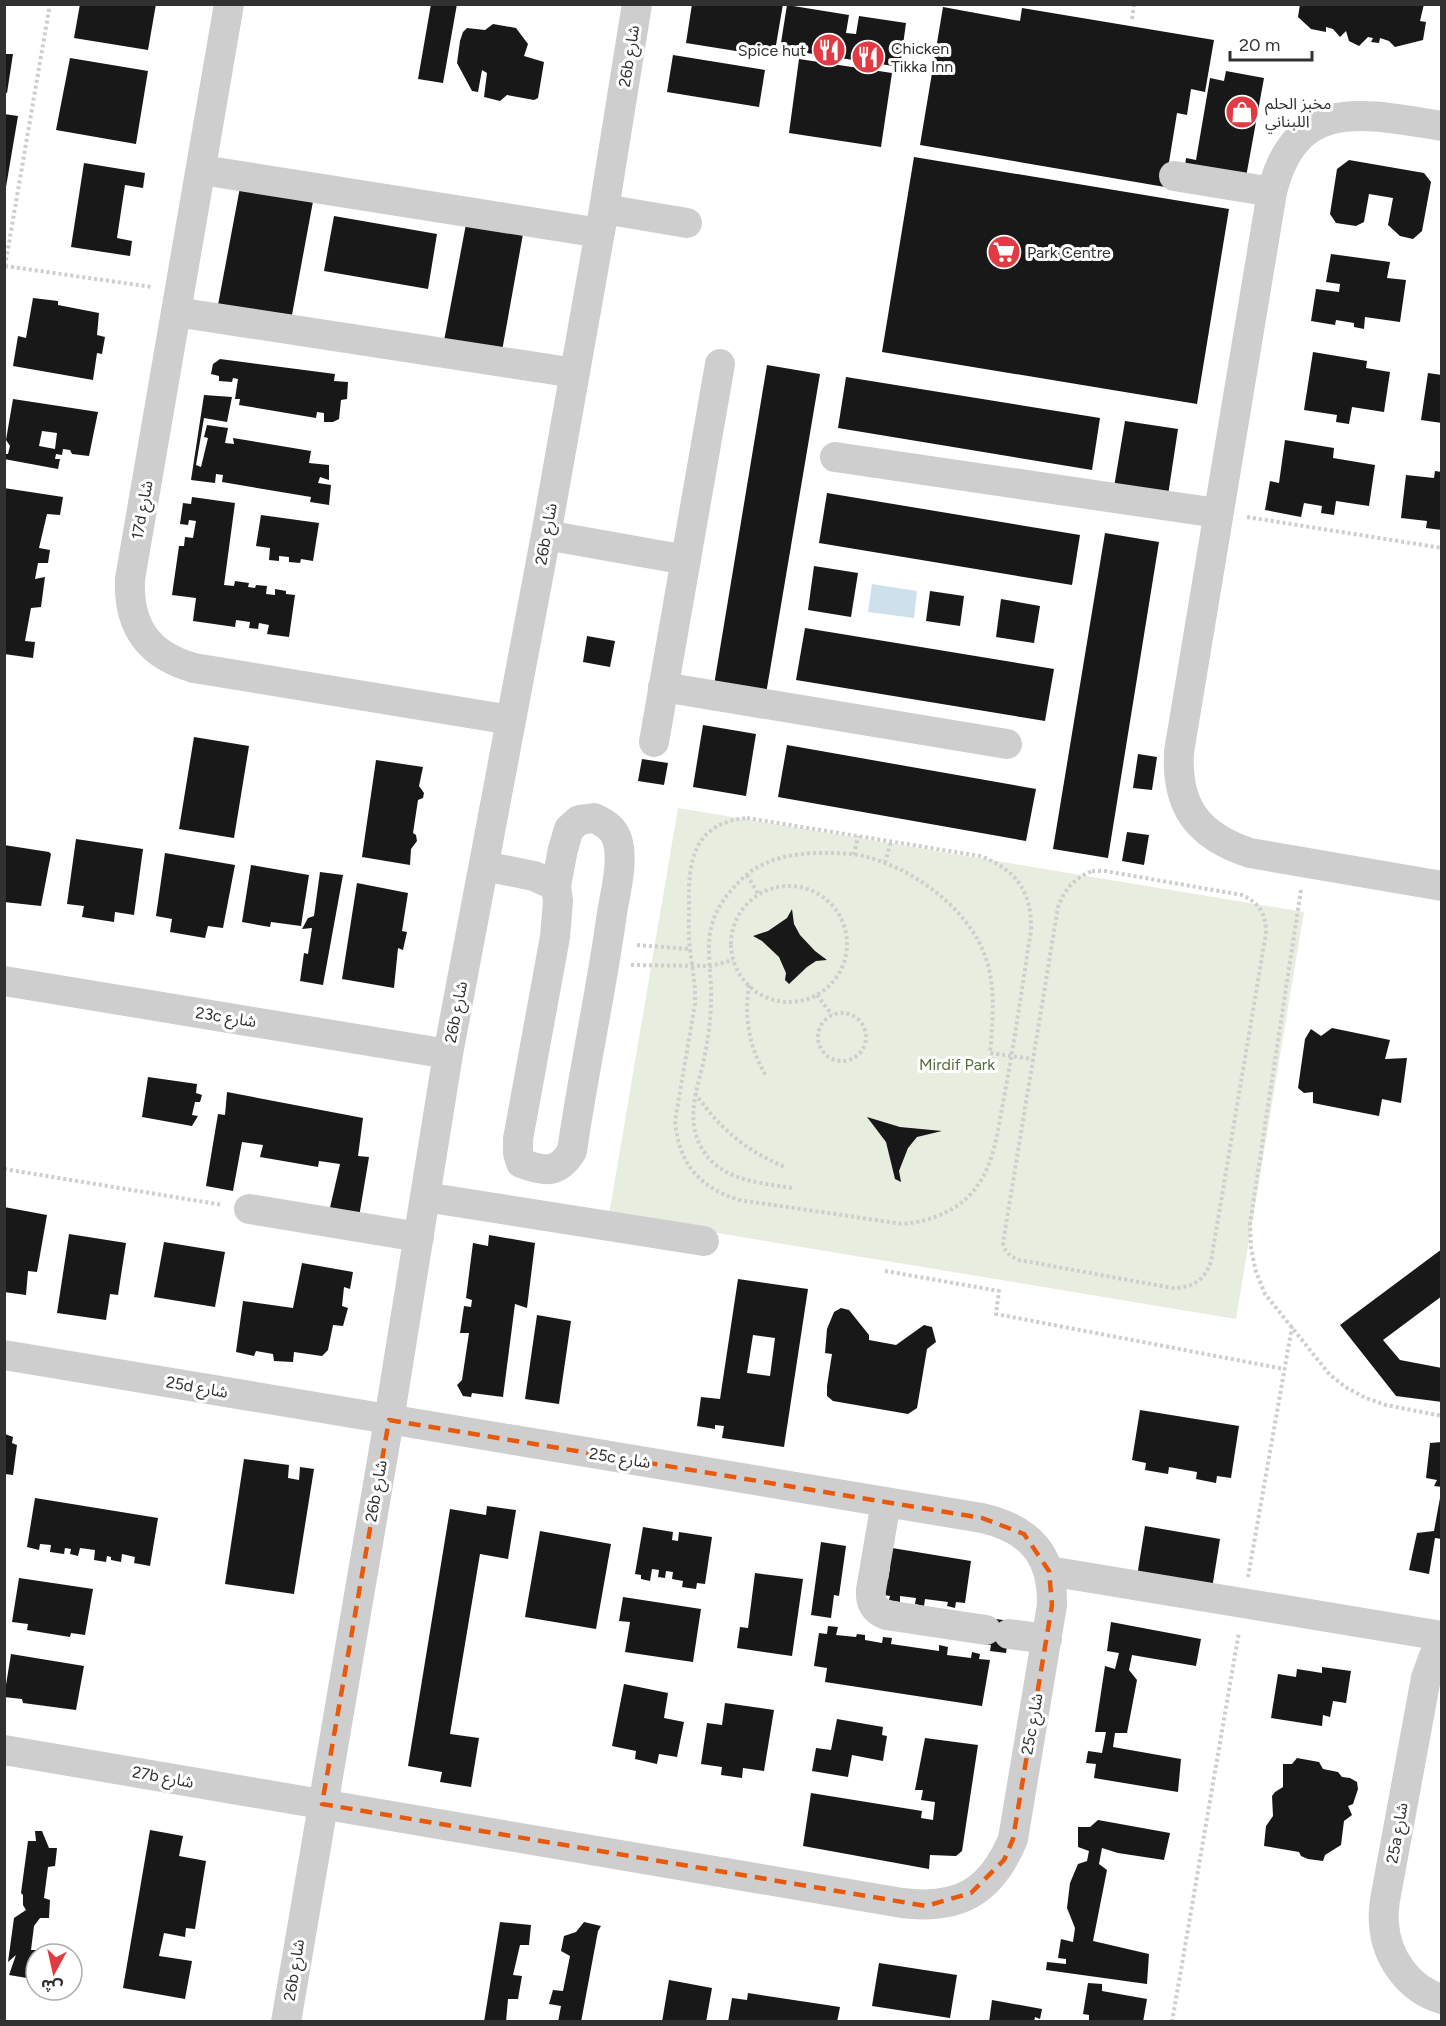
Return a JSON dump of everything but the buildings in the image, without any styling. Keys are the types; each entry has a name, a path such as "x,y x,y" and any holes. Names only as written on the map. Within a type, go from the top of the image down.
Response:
{"street":[{"name":"17d شارع","path":"230,4 130,579 129,599 134,619 143,637 157,652 175,663 511,720"},
{"name":"26b شارع","path":"286,2022 389,1420 448,1054 546,536 602,221 637,4"},
{"path":"1442,126 1373,115 1350,115 1327,120 1306,132 1289,148 1277,169 1217,513 1179,752 1178,775 1183,797 1194,817 1209,834 1228,846 1250,853 1442,886"},
{"path":"202,170 602,221 687,223"},
{"path":"1174,176 1272,192"},
{"path":"177,301 575,373"},
{"path":"654,742 720,364"},
{"path":"835,457 1217,513"},
{"path":"546,536 686,560"},
{"path":"663,687 1007,744"},
{"path":"594,818 608,824 615,834 619,847 619,861 606,954 572,1151 564,1163 552,1170 521,1163 518,1139 555,937 558,901 556,886 569,829 579,820 594,818"},
{"path":"484,866 534,876 556,886"},
{"name":"23c شارع","path":"4,981 448,1054"},
{"path":"425,1197 704,1241"},
{"path":"249,1209 419,1237"},
{"name":"25d شارع","path":"4,1355 389,1420"},
{"name":"25c شارع","path":"322,1804 926,1906 949,1902 971,1893 990,1879 1004,1860 1013,1839 1047,1639 1053,1588 1049,1571 1039,1551 1024,1534 1004,1523 389,1420"},
{"path":"886,1502 871,1590 871,1602 874,1608 886,1615 1047,1639"},
{"path":"1049,1571 1442,1636"},
{"name":"25a شارع","path":"1442,1647 1434,1656 1426,1678 1385,1900 1383,1923 1388,1947 1399,1967 1414,1985 1442,1999"},
{"name":"27b شارع","path":"4,1750 322,1804"}],"path":[{"path":"4,272 50,4"},
{"path":"1132,19 1134,4"},
{"path":"5,266 177,301"},
{"path":"1217,513 1442,548"},
{"path":"747,818 891,842 980,856 1004,867 1022,886 1032,915 1012,1057 994,1150 988,1167 980,1183 954,1208 938,1217 903,1224 739,1200 721,1194 706,1185 693,1172 683,1156 677,1139 675,1121 695,1004 696,987 690,949 690,869 697,846 714,828 724,823 747,818"},
{"path":"855,855 858,836"},
{"path":"885,863 891,842"},
{"path":"792,1188 740,1179 727,1173 712,1161 700,1146 695,1133 693,1119 696,1094 710,1021 709,932 716,912 728,894 747,875 780,858 801,853 855,855 904,871 950,903 973,931 988,965 992,985 990,1053 1032,1059"},
{"path":"1305,862 1250,1224 1251,1248 1256,1272 1265,1294 1330,1375 1347,1388 1366,1398 1386,1405 1442,1416"},
{"path":"1105,871 1242,895 1259,906 1266,923 1266,933 1211,1261 1208,1271 1193,1285 1173,1288 1019,1260 1011,1257 1005,1251 1003,1235 1032,1059 1058,907 1070,884 1080,876 1105,871"},
{"path":"747,875 759,895"},
{"path":"788,886 803,888 818,894 830,903 839,915 845,929 847,944 845,960 834,980 817,995 803,1000 782,1001 760,994 740,974 731,945 733,930 738,916 747,904 759,895 773,888 788,886"},
{"path":"606,954 690,949"},
{"path":"606,954 710,966 734,960"},
{"path":"749,985 746,1005 747,1025 751,1045 766,1076"},
{"path":"817,995 832,1015"},
{"path":"841,1013 850,1015 859,1019 864,1027 867,1037 865,1046 860,1054 852,1059 843,1062 833,1060 819,1047 819,1029 824,1020 832,1015 841,1013"},
{"path":"696,1094 721,1127 737,1141 768,1160 785,1167"},
{"path":"4,1169 249,1209"},
{"path":"885,1271 999,1291 996,1314 1284,1369"},
{"path":"1172,2022 1292,1327"}],"highlighted area":[{"path":"389,1420 982,1518 1024,1534 1049,1571 1052,1605 1013,1839 1004,1860 971,1893 926,1906 322,1804"}],"green space":[{"name":"Mirdif Park","path":"678,808 1304,912 1236,1319 609,1215"}],"water":[{"path":"872,584 917,591 914,618 868,612"}],"place":[{"name":"Spice hut","path":"829,50"},
{"name":"Chicken Tikka Inn","path":"868,57"},
{"name":"مخبز الحلم اللبناني","path":"1242,112"},
{"name":"Park Centre","path":"1004,252"}]}
